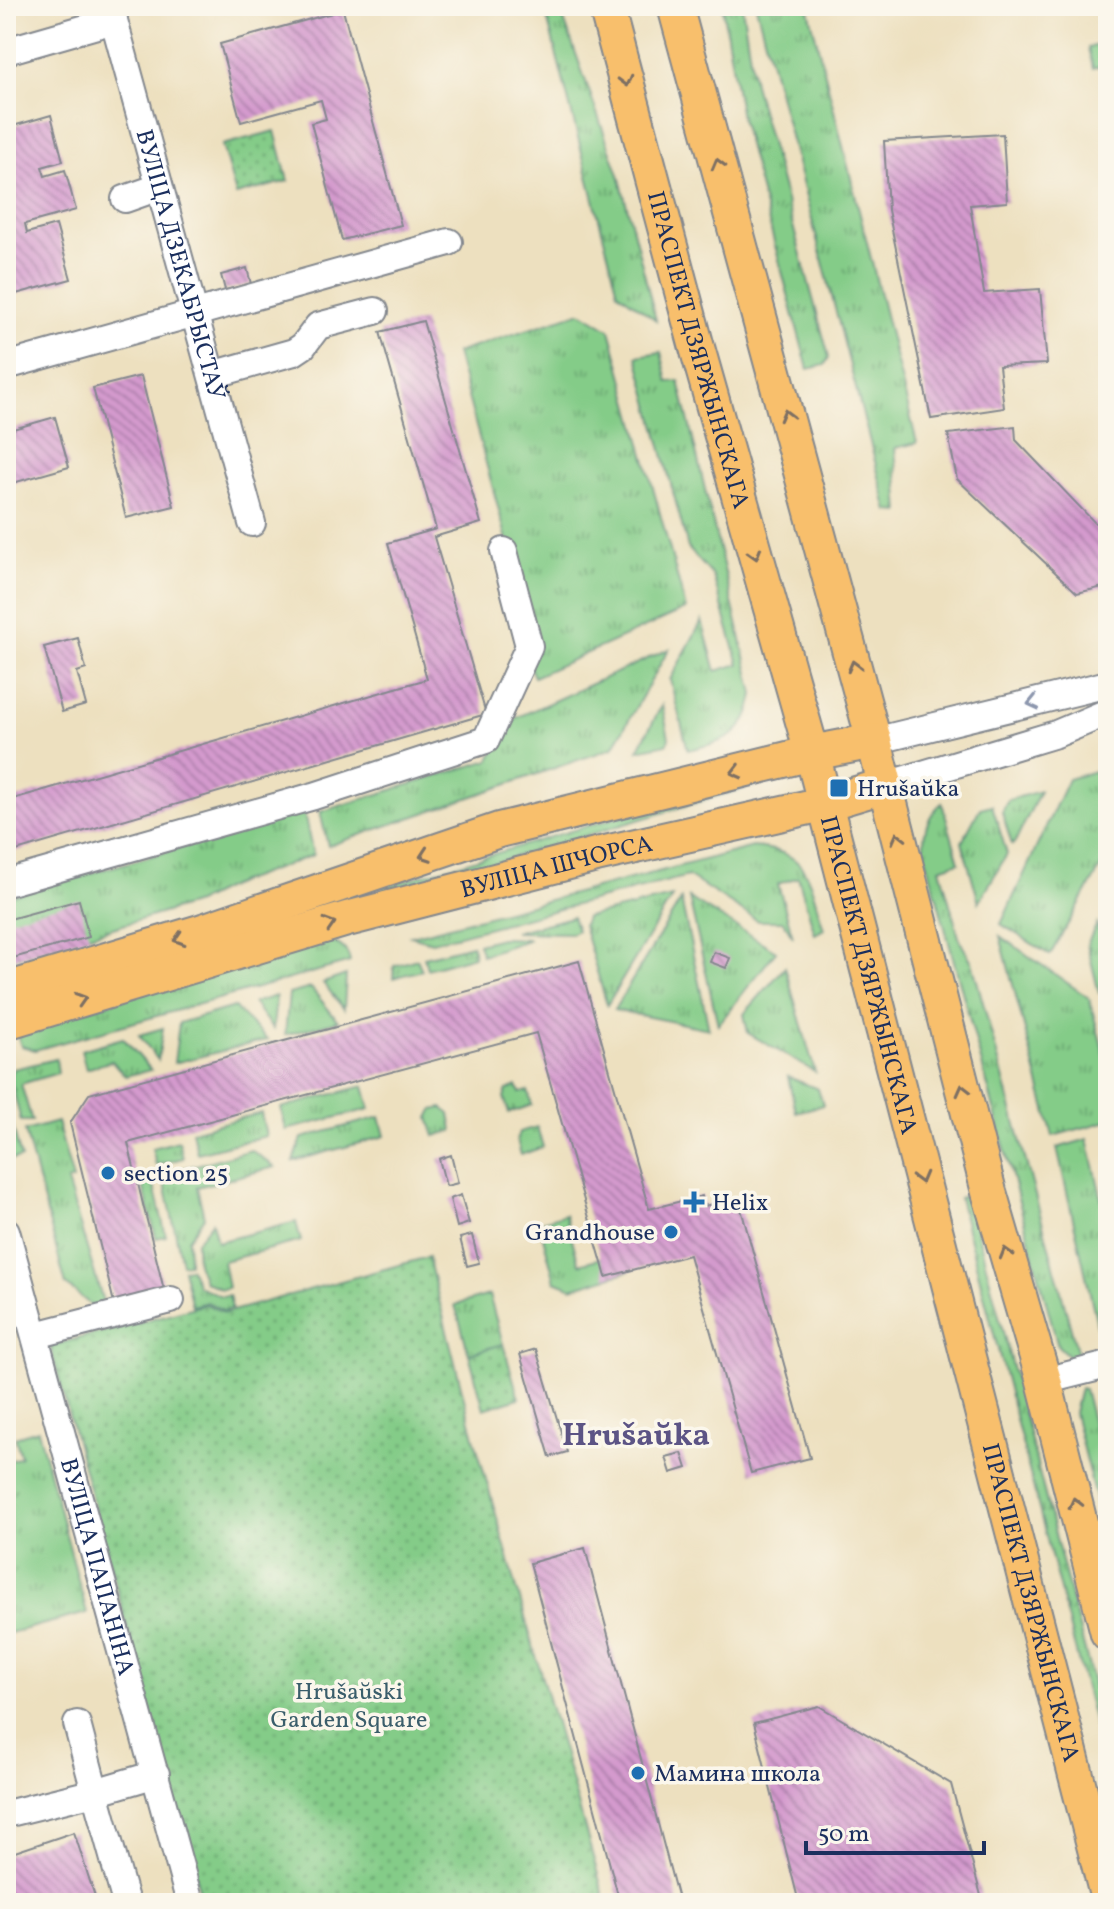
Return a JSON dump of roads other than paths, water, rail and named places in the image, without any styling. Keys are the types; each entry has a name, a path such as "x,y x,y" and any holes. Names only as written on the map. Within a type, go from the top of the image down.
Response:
{"main road":[{"name":"ПРАСПЕКТ ДЗЯРЖЫНСКАГА","path":"606,6 696,344 812,753 1108,1899"},
{"path":"675,6 874,741 989,1192 1044,1381 1108,1633"},
{"name":"ВУЛІЦА ШЧОРСА","path":"6,990 200,932 499,830 812,753 874,741"},
{"name":"ВУЛІЦА ШЧОРСА","path":"6,1019 12,1020 347,919 596,855 823,804 883,786"}],"street":[{"path":"6,51 112,13"},
{"name":"ВУЛІЦА ДЗЕКАБРЫСТАЎ","path":"112,13 252,523"},
{"path":"125,199 159,187"},
{"path":"6,366 449,242"},
{"path":"302,284 309,333"},
{"path":"212,375 294,352 303,346 309,333 318,326 375,311"},
{"path":"6,883 314,796 486,740 529,646 504,551"},
{"name":"ВУЛІЦА ШЧОРСА","path":"874,741 1108,684"},
{"name":"ВУЛІЦА ШЧОРСА","path":"883,786 1056,734 1108,712"},
{"name":"ВУЛІЦА ПАПАНІНА","path":"6,1231 190,1903"},
{"path":"36,1335 171,1300"},
{"path":"1044,1381 1108,1365"},
{"path":"77,1724 126,1903"},
{"path":"6,1814 156,1774"}],"place":[{"name":"Hrušaŭka","path":"839,788"},
{"name":"section 25","path":"108,1173"},
{"name":"Helix","path":"694,1202"},
{"name":"Grandhouse","path":"671,1232"},
{"name":"Мамина школа","path":"638,1773"}],"district":[{"name":"Hrušaŭka","path":"636,1434"}],"park label":[{"name":"Hrušaŭski Garden Square","path":"349,1705"}]}
